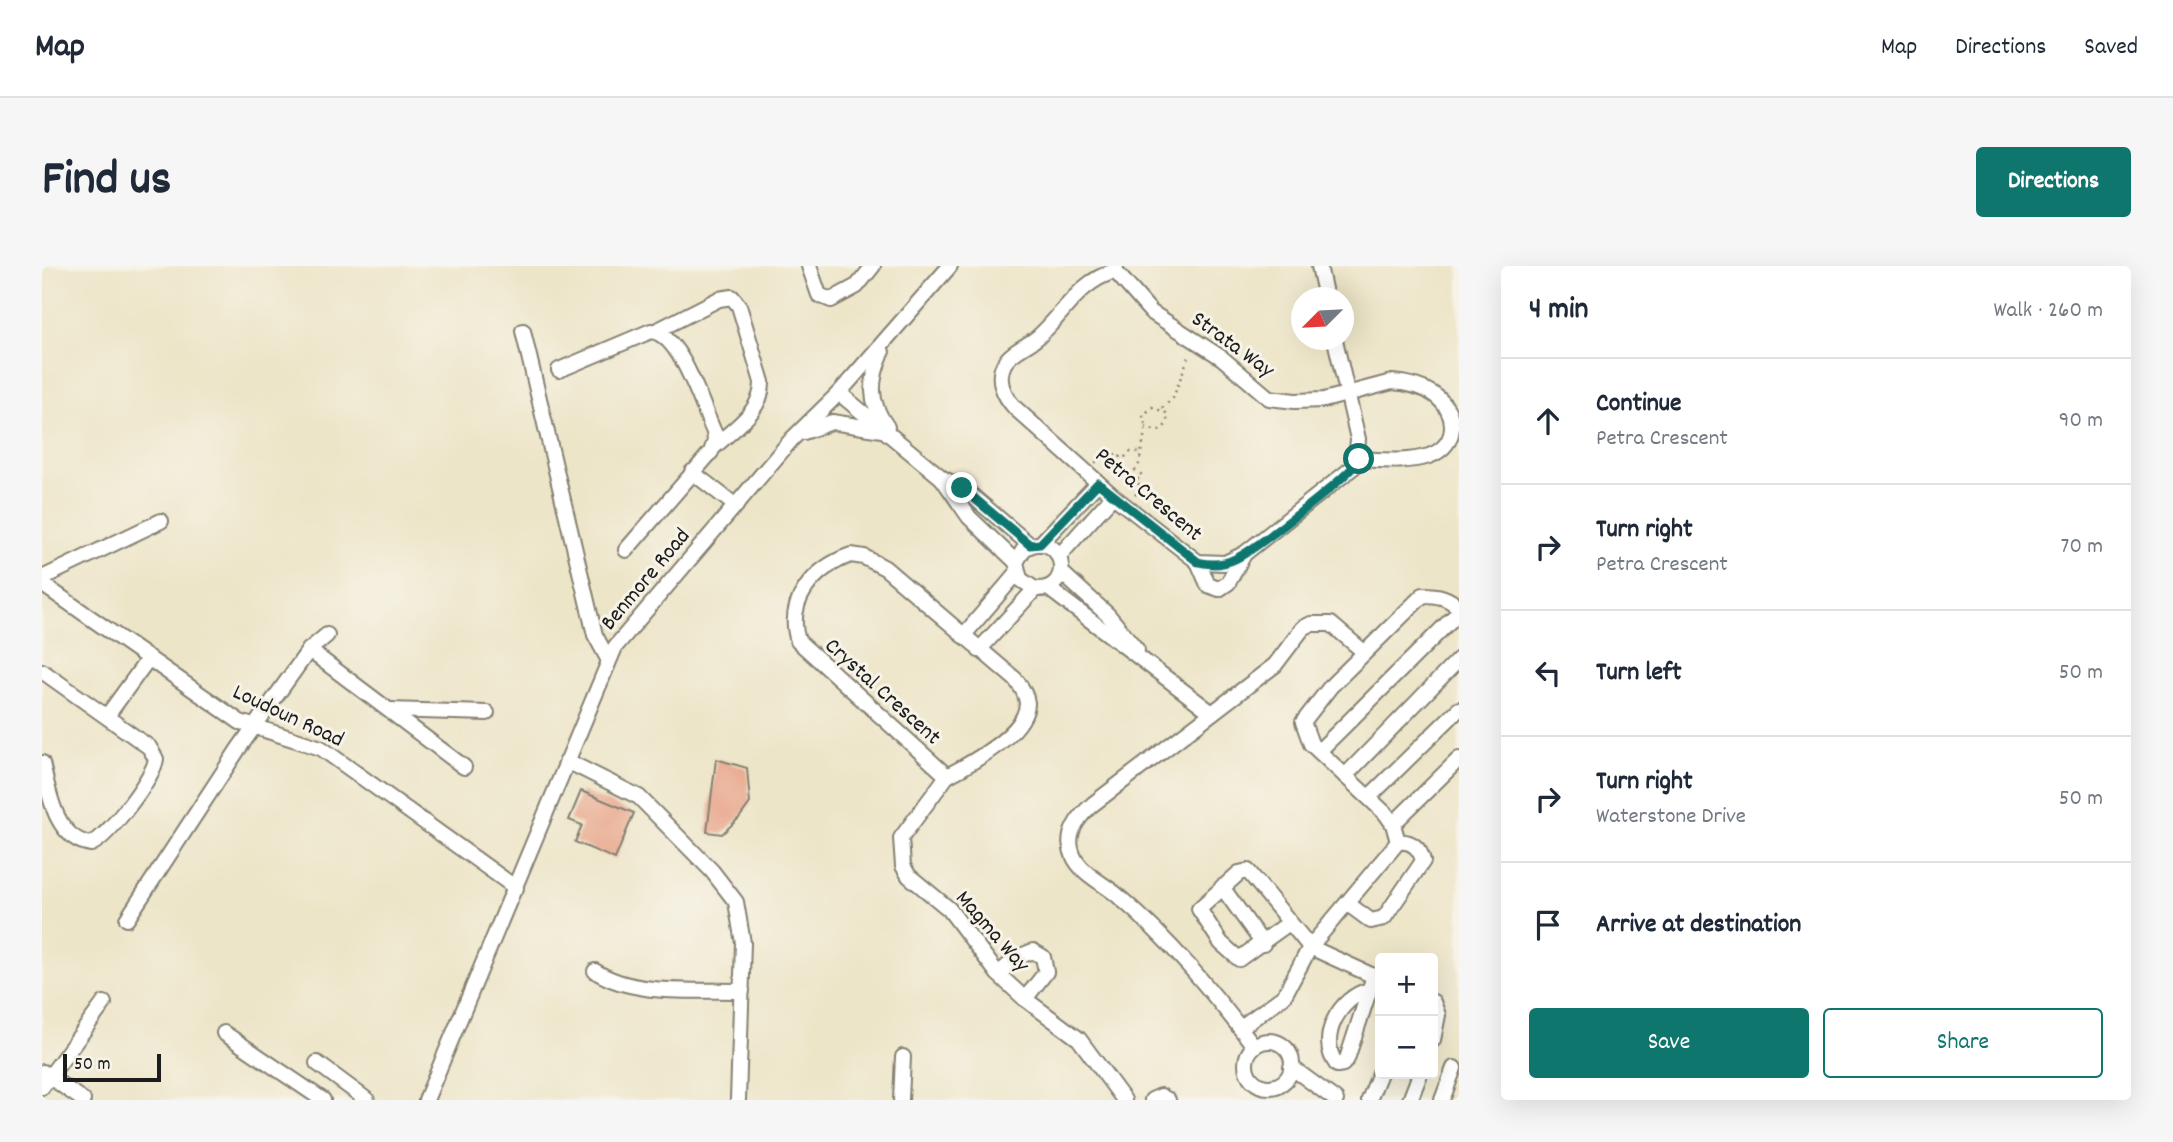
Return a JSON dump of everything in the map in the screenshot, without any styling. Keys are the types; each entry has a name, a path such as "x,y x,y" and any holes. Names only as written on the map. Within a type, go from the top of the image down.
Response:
{"street":[{"path":"809,266 819,295 831,300 858,286 873,266"},
{"name":"Benmore Road","path":"426,1100 516,888 608,659 632,624 792,439 839,393 950,266"},
{"path":"1319,266 1324,287"},
{"name":"Strata Way","path":"1115,268 1151,312 1196,340 1269,398 1308,401 1347,394"},
{"name":"Petra Crescent","path":"1115,268 1090,281 1039,337 1010,356 1003,365 1001,378 1009,401 1098,483 1198,562 1225,563 1244,554 1341,479 1359,459"},
{"path":"559,370 656,331 719,299 732,297 739,306 762,382 762,394 758,404 714,447 626,550"},
{"path":"523,331 595,635 608,659"},
{"path":"656,331 675,346 714,432 714,447"},
{"path":"888,338 872,373 870,388 882,421 897,441"},
{"path":"1337,350 1347,394 1358,439 1359,459 1412,460 1429,456 1448,443 1454,435 1454,424 1444,403 1432,393 1406,383 1392,382 1347,394"},
{"path":"839,393 942,478 962,488 1035,544 1051,547 1059,556 1061,572 1120,627 1143,657"},
{"path":"792,439 832,422 884,430"},
{"path":"692,472 736,506"},
{"path":"942,478 969,517 1017,568 1024,584 1042,588 1143,657 1212,713"},
{"path":"963,636 1017,568 1019,555 1035,544 1098,483"},
{"path":"1059,556 1119,500"},
{"path":"42,578 161,521"},
{"path":"1198,562 1208,585 1219,589 1228,583 1244,554"},
{"name":"Crystal Crescent","path":"851,555 864,557 885,568 963,636 1015,679 1024,691 1025,711 996,746 947,776 808,653 798,641 794,613 800,596 829,566 851,555"},
{"path":"979,650 1061,572"},
{"name":"Loudoun Road","path":"42,584 226,713 255,726 321,748 516,888"},
{"path":"1319,751 1459,610 1451,600 1437,595 1423,596 1364,652 1305,716 1303,722 1307,736 1319,751 1369,797 1393,824 1398,842"},
{"path":"1254,1046 1177,949 1156,928 1083,869 1073,856 1073,830 1079,816 1275,665 1295,636 1311,624 1322,623 1337,627 1364,652"},
{"path":"127,919 255,726 309,650 327,635"},
{"path":"309,650 464,766"},
{"path":"107,716 149,658"},
{"path":"1345,776 1459,659"},
{"path":"42,671 149,747 155,754 155,764 98,841 91,844 79,842 63,828 42,763"},
{"path":"1369,797 1459,709"},
{"path":"389,710 487,713"},
{"path":"1393,824 1459,759"},
{"path":"567,761 639,797 729,890 739,910 743,929 738,1100"},
{"name":"Magma Way","path":"947,776 901,838 900,856 909,876 949,909 998,974 1025,999 1079,1039 1124,1100"},
{"path":"1240,1028 1284,996 1310,947 1398,842"},
{"path":"1348,904 1371,921 1384,918 1423,861 1421,852 1410,842 1398,842"},
{"path":"1289,923 1263,944 1238,959 1221,943 1199,909 1239,873 1250,872 1310,947 1375,981"},
{"path":"1222,887 1263,944"},
{"path":"998,974 1026,953 1033,951 1043,957 1046,972 1025,999"},
{"path":"595,971 607,979 636,987 742,991"},
{"path":"1375,981 1347,1059 1343,1064 1336,1065 1330,1049 1329,1032 1354,995 1375,981"},
{"path":"83,1100 44,1078 104,1003"},
{"path":"224,1034 323,1100"},
{"path":"1267,1041 1281,1044 1290,1056 1291,1067 1282,1082 1276,1086 1261,1085 1254,1080 1247,1067 1247,1060 1254,1046 1267,1041"},
{"path":"901,1100 903,1057"},
{"path":"317,1063 367,1100"},
{"path":"1291,1067 1336,1100"},
{"path":"1443,1100 1454,1068"},
{"path":"1369,1100 1378,1079"},
{"path":"1410,1100 1418,1079"},
{"path":"1152,1100 1161,1096 1168,1100"}],"path":[{"path":"1119,500 1142,488 1136,481 1142,474 1135,470 1139,464 1146,427 1143,420 1145,412 1152,407 1162,408 1173,398 1196,340"},
{"path":"1146,427 1156,431 1165,426 1167,415 1162,408"},
{"path":"1088,471 1104,453 1110,459 1116,453 1123,459 1130,452 1140,452"}],"building":[{"path":"716,759 747,768 750,803 722,834 707,832"},
{"path":"581,791 634,813 615,859 575,842 582,825 569,820"}],"route":[{"path":"962,488 1030,545 1040,544 1098,483 1198,562 1215,564 1235,560 1244,554 1341,479 1359,459"}]}
